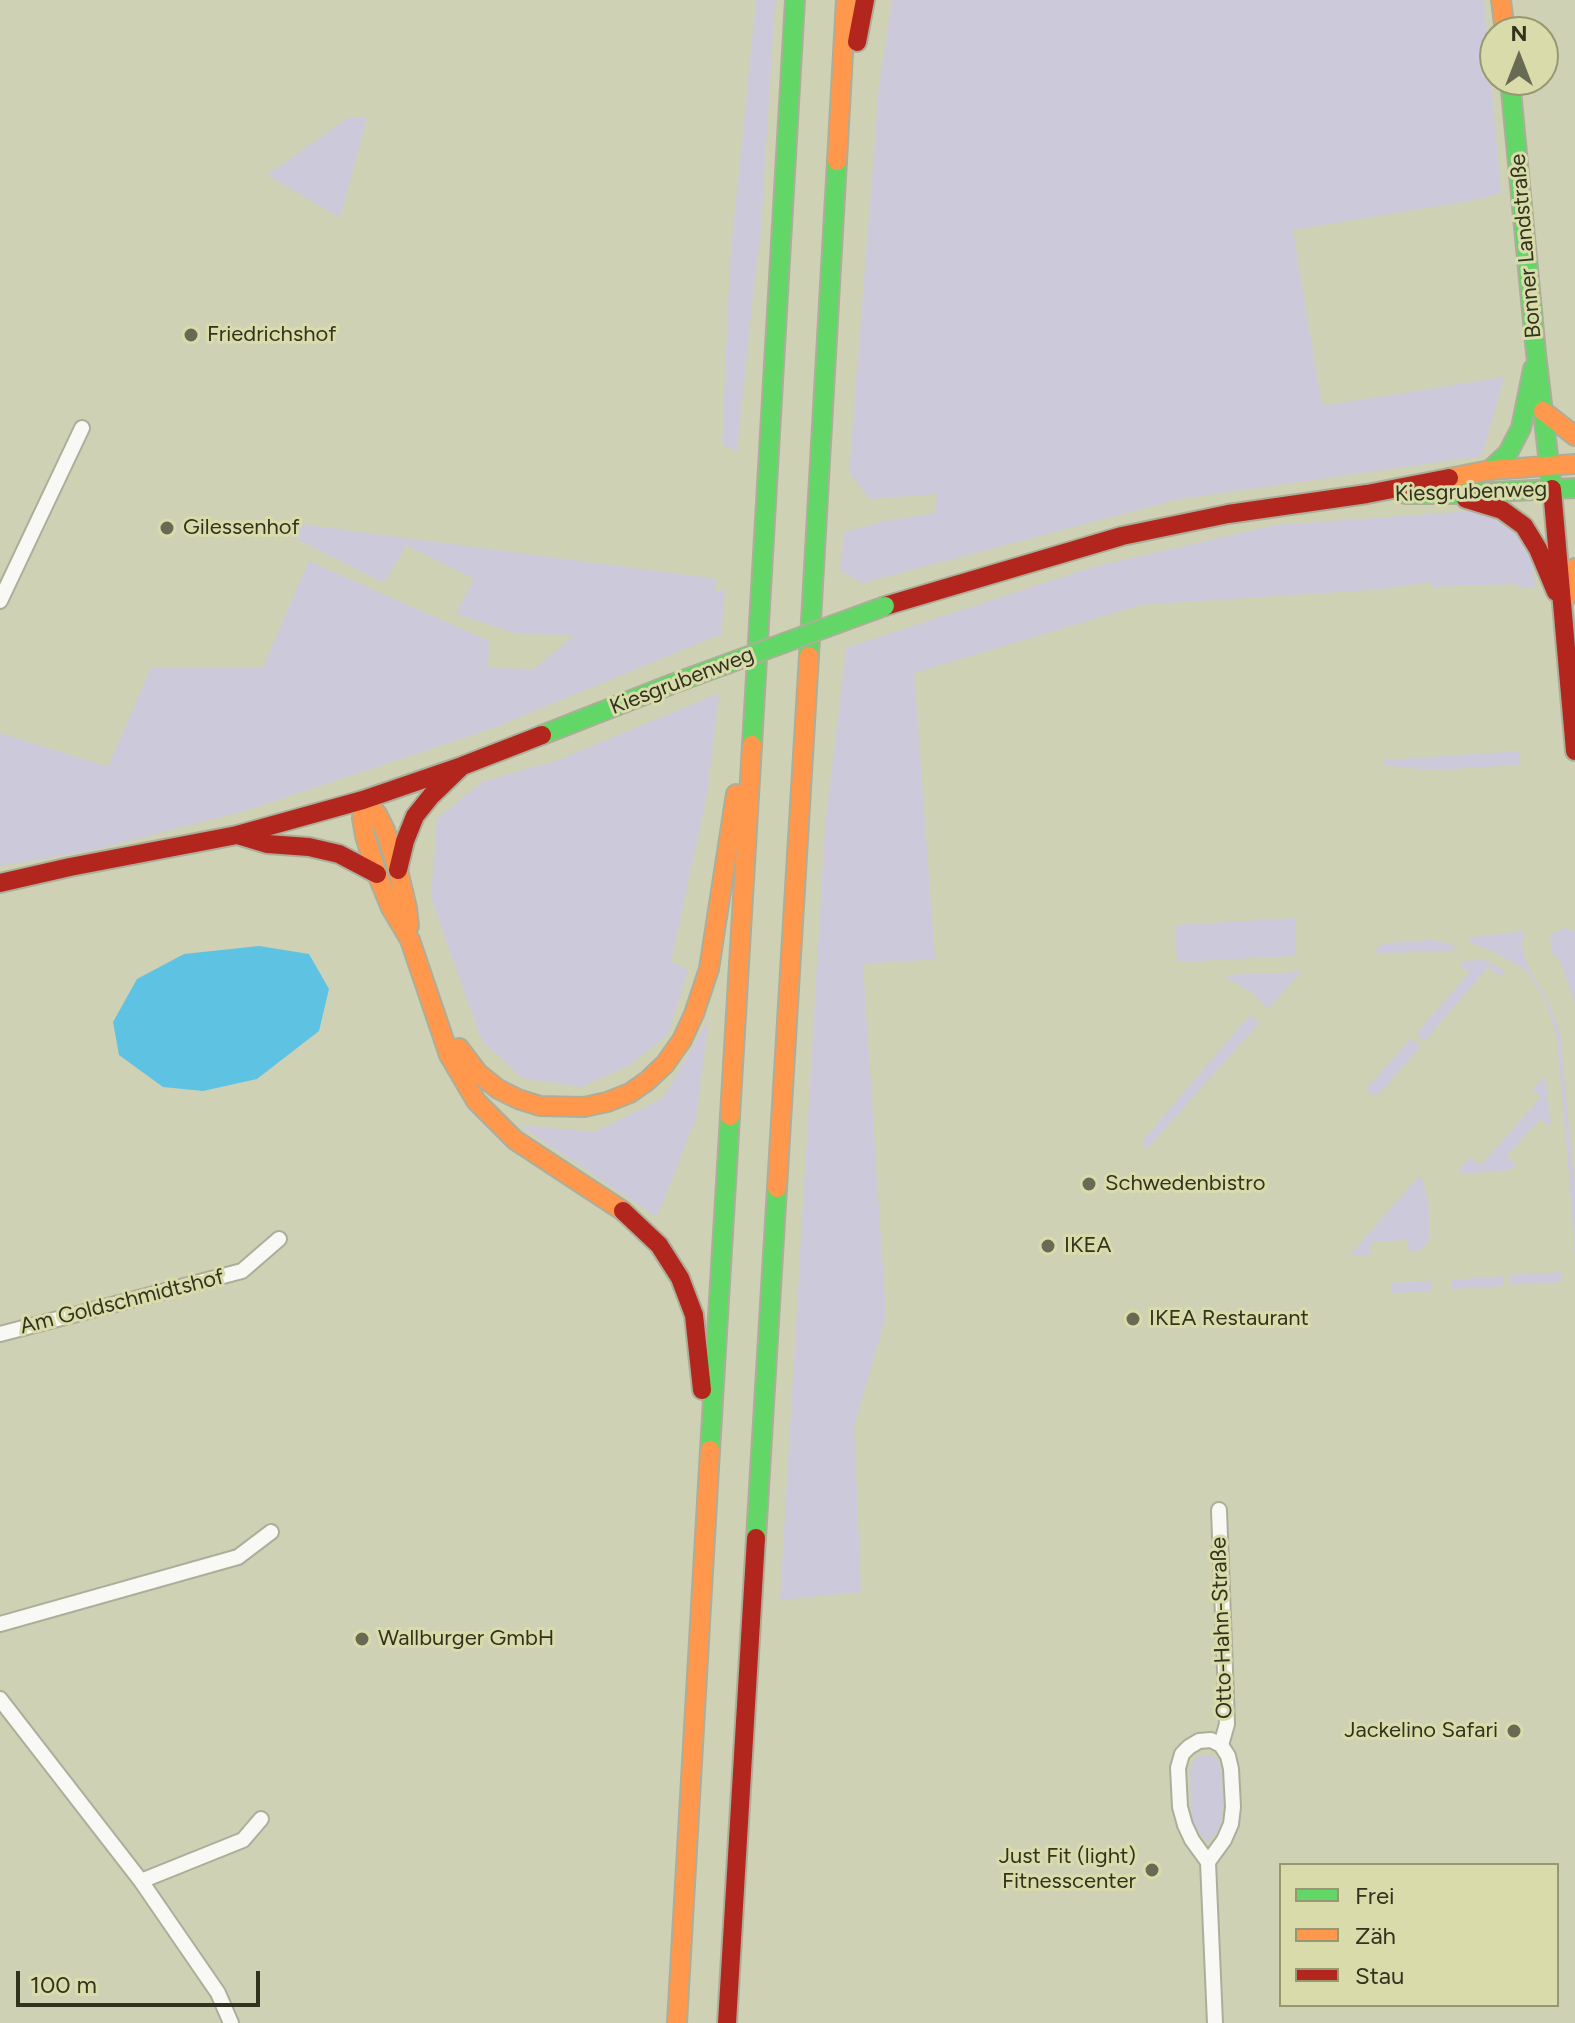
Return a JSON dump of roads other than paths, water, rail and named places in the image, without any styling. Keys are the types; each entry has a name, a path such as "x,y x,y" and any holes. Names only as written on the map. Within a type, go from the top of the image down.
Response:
{"main road":[{"path":"677,2023 795,0"},
{"path":"727,2023 846,0"},
{"path":"836,175 865,0"},
{"name":"Bonner Landstraße","path":"1512,96 1550,466 1575,751"},
{"name":"Kiesgrubenweg","path":"1490,470 1508,453 1521,428 1536,353"},
{"path":"1543,411 1575,436"},
{"name":"Kiesgrubenweg","path":"0,883 237,835 363,800 462,766 672,684 885,606 1122,536 1228,514 1367,494 1490,470 1575,464"},
{"name":"Kiesgrubenweg","path":"1367,494 1452,494 1575,488"},
{"path":"1452,494 1502,510 1524,526 1538,549 1562,608"},
{"path":"1562,608 1575,568"},
{"path":"435,1012 478,1073 498,1089 518,1099 540,1106 584,1107 630,1093 647,1081 665,1064 682,1040 709,969 732,809 753,713"},
{"path":"398,870 415,816 462,766"},
{"path":"363,800 365,836 377,874 391,908 410,940 449,1055 476,1101 515,1140 622,1210 659,1245 680,1278 694,1315 710,1460"},
{"path":"363,800 377,814 398,870 407,908 410,940"},
{"path":"237,835 267,844 309,847 339,854 377,874"}],"street":[{"path":"0,601 82,428"},
{"name":"Am Goldschmidtshof","path":"0,1334 242,1271 279,1239"},
{"name":"Otto-Hahn-Straße","path":"1219,1516 1227,1724 1221,1745"},
{"path":"0,1624 238,1557 271,1532"},
{"path":"0,1699 141,1881 218,1993 231,2023"},
{"name":"Otto-Hahn-Straße","path":"1211,1740 1221,1745 1231,1769 1233,1807 1231,1824 1208,1862 1185,1825 1180,1807 1178,1768 1182,1754 1199,1741 1211,1740"},
{"path":"141,1881 243,1840 261,1819"},
{"path":"1208,1862 1215,2023"}],"water":[{"path":"259,946 309,954 329,989 319,1031 257,1079 203,1091 163,1087 119,1055 113,1022 137,979 184,954"}],"place":[{"name":"Friedrichshof","path":"191,335"},
{"name":"Gilessenhof","path":"167,528"},
{"name":"Schwedenbistro","path":"1089,1184"},
{"name":"IKEA","path":"1048,1246"},
{"name":"IKEA Restaurant","path":"1133,1319"},
{"name":"Wallburger GmbH","path":"362,1639"},
{"name":"Jackelino Safari","path":"1514,1731"},
{"name":"Just Fit (light) Fitnesscenter","path":"1152,1870"}]}
